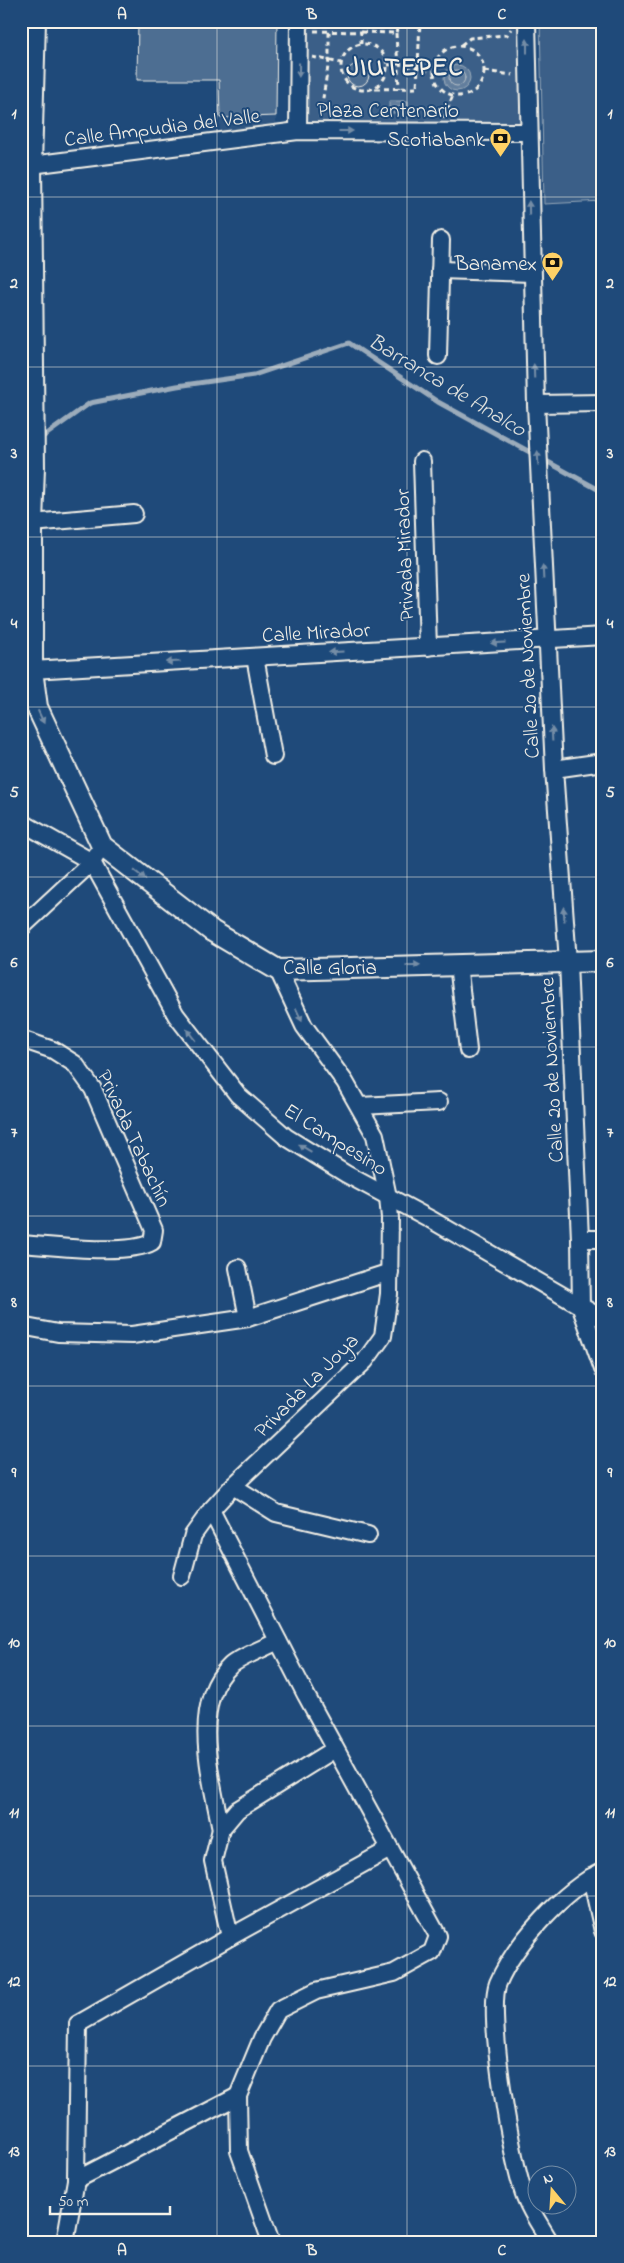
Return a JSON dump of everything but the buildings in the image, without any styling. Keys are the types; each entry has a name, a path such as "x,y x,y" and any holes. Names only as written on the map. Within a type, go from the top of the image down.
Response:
{"main road":[{"path":"35,21 31,165 34,466 32,670 36,707 97,854"},
{"name":"Calle Gloria","path":"97,854 212,930 278,970 603,960"}],"street":[{"name":"Calle 20 de Noviembre","path":"519,25 526,76 531,273 546,640 568,962 580,1238 581,1308 603,1369"},
{"name":"Plaza Centenario","path":"299,26 298,131 528,132"},
{"name":"Calle Ampudia del Valle","path":"31,165 298,131"},
{"path":"438,356 441,240"},
{"path":"440,270 531,273"},
{"path":"536,404 603,403"},
{"name":"Privada Mirador","path":"422,461 428,647"},
{"path":"32,523 134,514"},
{"name":"Calle Mirador","path":"32,670 603,636"},
{"path":"255,657 273,756"},
{"path":"554,769 603,762"},
{"path":"21,822 97,854 21,928"},
{"name":"El Campesino","path":"97,854 176,1015 238,1095 286,1137 603,1320"},
{"path":"458,964 468,1050"},
{"name":"Privada La Joya","path":"182,1576 193,1535 211,1510 233,1486 365,1361 383,1336 390,1272 388,1197 375,1135 360,1106 304,1026 278,970"},
{"name":"Privada Tabachín","path":"21,1039 53,1050 75,1064 93,1089 154,1230 152,1242 145,1246 120,1249 21,1244"},
{"path":"360,1106 439,1102"},
{"path":"580,1238 603,1239"},
{"path":"238,1268 248,1318"},
{"path":"21,1326 58,1333 132,1335 248,1318 390,1272"},
{"path":"233,1486 276,1513 368,1536"},
{"path":"211,1510 335,1749 438,1936 432,1952 394,1973 316,1991 278,2010 262,2038 238,2096 240,2151 268,2240"},
{"path":"230,1937 213,1861 221,1829 207,1757 207,1714 216,1685 230,1666 278,1641"},
{"path":"221,1829 237,1810 335,1749"},
{"path":"65,2242 76,2180 78,2024 230,1937 390,1850"},
{"path":"597,1874 603,1931"},
{"path":"550,2242 526,2198 511,2149 494,2012 498,1984 522,1944 551,1910 597,1874"},
{"path":"76,2180 238,2096"}],"path":[{"path":"399,21 396,33 399,88"},
{"path":"372,89 385,79 388,65 382,52 376,47 361,44 348,50 341,64 344,79 356,89 372,89 399,88 417,88 420,21"},
{"path":"460,45 476,52 481,58 484,71 481,82 476,89 461,96 453,95 439,86 433,71 439,55 470,38 507,35 519,25"},
{"path":"299,26 328,31 396,33"},
{"path":"318,131 329,60 328,31"},
{"path":"361,32 361,44"},
{"path":"299,56 329,60 341,64"},
{"path":"388,65 398,64 433,71"},
{"path":"484,71 526,76"},
{"path":"439,131 453,95"}],"shaded area":[{"path":"301,21 525,21 524,128 302,125"},
{"path":"540,21 603,21 603,201 544,204"},
{"path":"277,78 276,131 220,134 219,79"}],"water":[{"path":"457,65 466,69 470,78 466,87 457,91 448,87 444,78 448,69"},
{"path":"389,101 408,101 408,113 402,113 401,107 395,107 395,113 389,113"}],"waterway":[{"name":"Barranca de Analco","path":"40,439 90,403 177,386 254,375 349,343 438,402 603,492"}],"place":[{"name":"Scotiabank","path":"501,158"},
{"name":"Banamex","path":"553,282"}],"district":[{"name":"JIUTEPEC","path":"405,66"}]}
